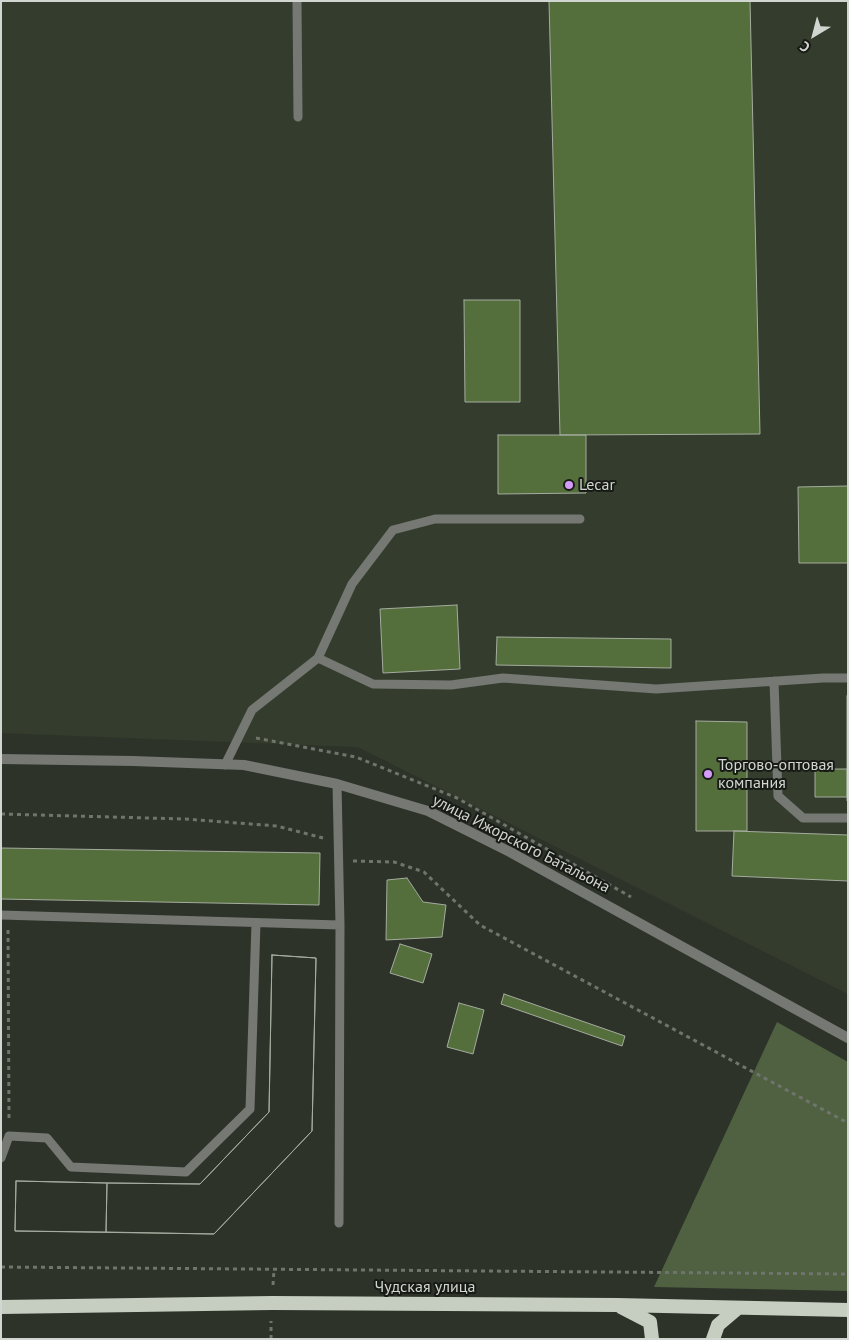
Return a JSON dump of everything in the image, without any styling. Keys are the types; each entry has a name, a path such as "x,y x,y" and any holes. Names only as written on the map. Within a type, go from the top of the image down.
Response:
{"highway":[{"name":"Чудская улица","path":"1,1307 272,1303 617,1305 848,1310"},
{"path":"617,1305 650,1322 652,1339"},
{"path":"713,1339 718,1325 738,1308"}],"street":[{"name":"улица Ижорского Батальона","path":"1,759 133,761 244,766 337,784 428,811 510,852 848,1038"}],"lane":[{"path":"297,1 298,117"},
{"path":"225,765 252,710 318,658 352,584 393,530 435,519 580,518"},
{"path":"318,658 373,684 451,685 503,678 656,689 848,678"},
{"path":"774,681 778,796 803,818 848,818"},
{"path":"337,784 340,925 339,1223"},
{"path":"4,915 340,925"},
{"path":"1,1158 9,1136 47,1138 72,1167 186,1172 250,1109 256,923"}],"path":[{"path":"1,814 185,819 277,826 338,841"},
{"path":"338,860 394,862 424,872 480,925 848,1123"},
{"path":"4,915 9,1136"},
{"path":"1,1267 848,1274"}],"shaded area":[{"path":"1,1 848,1 848,994 358,747 1,733"}],"green space":[{"path":"777,1022 848,1062 848,1291 654,1287"}],"building":[{"path":"549,1 750,1 760,434 560,435"},
{"path":"464,300 520,300 520,402 465,402"},
{"path":"498,435 586,435 586,493 498,494"},
{"path":"848,486 848,563 799,563 798,487"},
{"path":"457,605 460,669 383,673 380,609"},
{"path":"497,637 671,639 671,668 496,665"},
{"path":"848,696 848,801 847,801"},
{"path":"696,721 747,722 747,831 696,831"},
{"path":"815,769 847,769 847,797 815,797"},
{"path":"734,831 848,835 848,881 732,876"},
{"path":"1,848 320,853 319,905 1,899"},
{"path":"407,878 423,902 446,905 442,937 386,940 387,880"},
{"path":"400,944 432,954 423,983 390,973"},
{"path":"272,955 316,958 312,1131 214,1234 15,1231 16,1181 200,1184 269,1112"},
{"path":"272,955 316,958 312,1131 214,1234 106,1232 107,1183 200,1184 269,1112"},
{"path":"504,994 625,1036 622,1046 501,1004"},
{"path":"459,1003 484,1010 473,1054 447,1047"},
{"path":"16,1181 107,1183 106,1232 15,1231"}],"place":[{"name":"Lecar","path":"569,485"},
{"name":"Торгово-оптовая компания","path":"708,774"}]}
